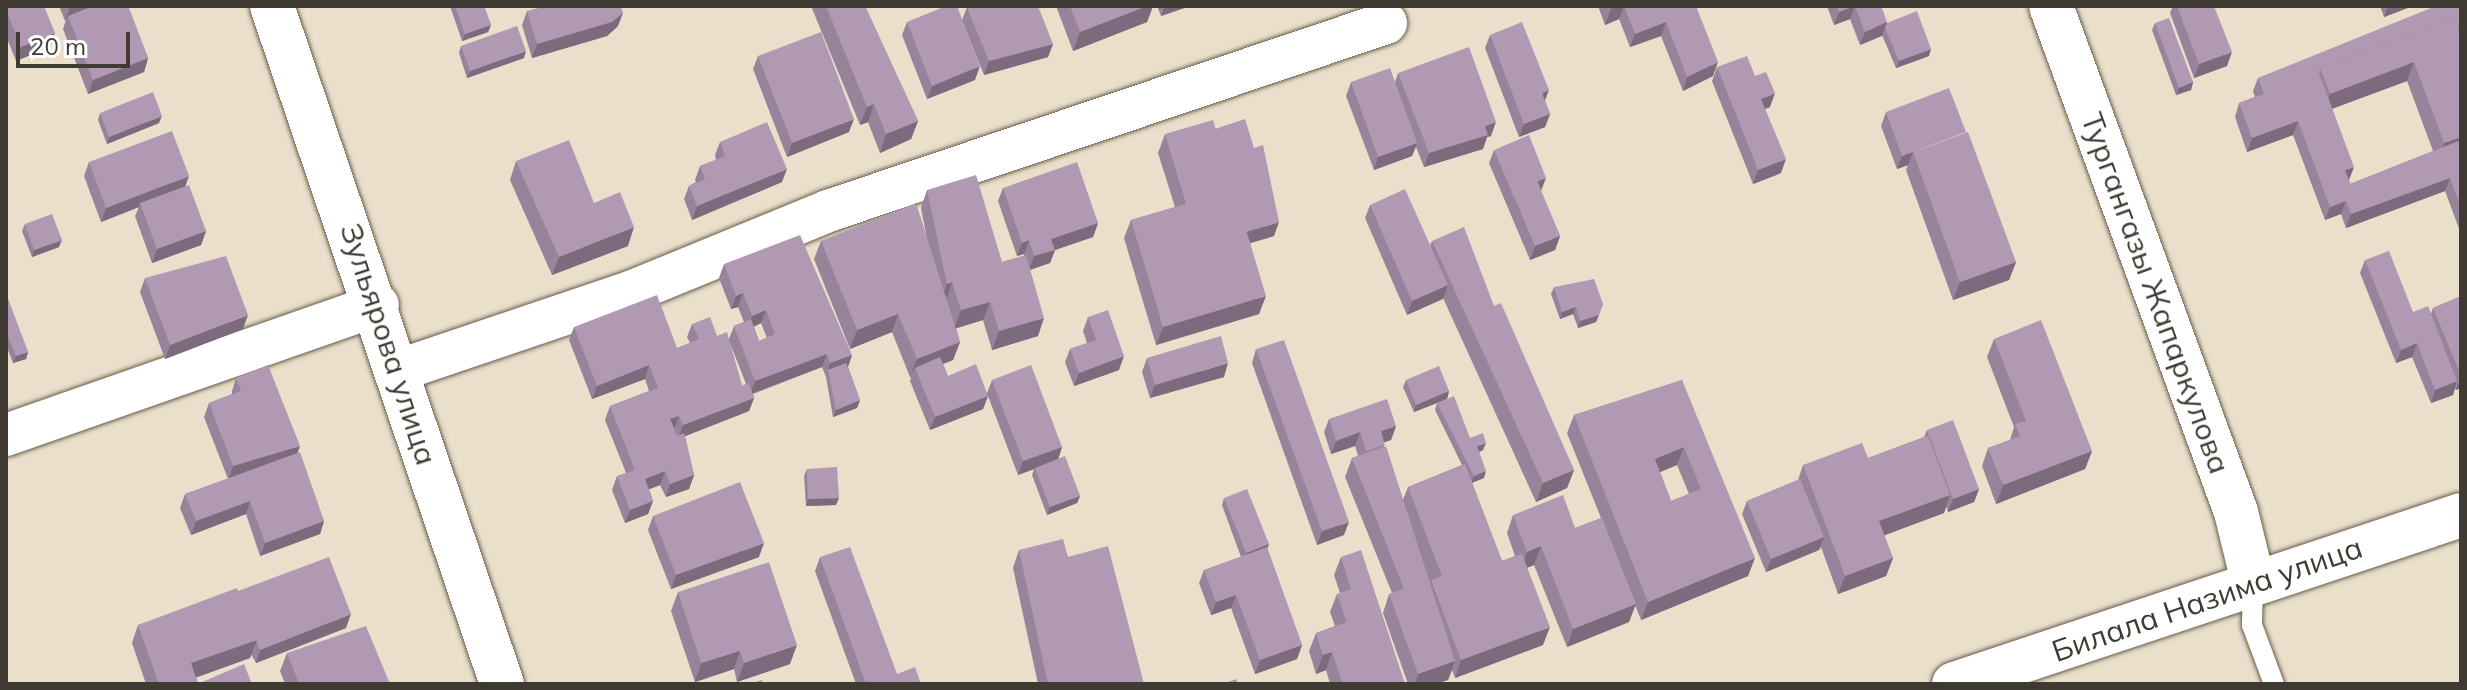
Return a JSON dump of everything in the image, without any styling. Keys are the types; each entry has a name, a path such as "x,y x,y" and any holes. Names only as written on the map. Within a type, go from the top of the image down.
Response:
{"street":[{"name":"Зульярова улица","path":"272,6 378,305 397,371 502,684"},
{"name":"Тургангазы Жапаркулова","path":"2051,6 2236,512 2253,581"},
{"path":"397,371 633,291 828,211 1386,23"},
{"path":"6,435 378,305"},
{"name":"Билала Назима улица","path":"1954,684 2253,581 2461,515"}],"lane":[{"path":"2253,581 2252,625 2274,684"}],"building":[{"path":"6,6 44,6 55,33 21,47"},
{"path":"93,6 128,6 148,58 93,80 68,16"},
{"path":"455,6 484,6 491,25 465,34"},
{"path":"546,6 621,6 623,13 612,22 537,44 527,11"},
{"path":"826,6 865,6 918,121 886,134 874,104 867,107"},
{"path":"946,6 957,6 980,66 932,86 907,22"},
{"path":"968,6 1038,6 1053,44 989,61"},
{"path":"1070,6 1147,6 1080,32"},
{"path":"1624,6 1696,6 1718,62 1687,77 1666,22 1635,34"},
{"path":"1837,6 1854,6 1839,12"},
{"path":"1855,6 1881,6 1887,22 1865,32"},
{"path":"2177,6 2214,6 2232,52 2199,64"},
{"path":"2436,6 2461,6 2461,24 2458,25 2455,18 2320,68 2319,73 2354,167 2345,170 2350,184 2461,140 2461,207 2450,178 2351,214 2346,201 2330,207 2298,121 2252,138 2239,103 2264,94 2258,78"},
{"path":"1917,11 1931,49 1899,61 1885,28 1887,23"},
{"path":"2169,18 2193,82 2179,88 2155,23"},
{"path":"2455,18 2461,34 2461,137 2444,143 2414,62 2330,94 2320,68"},
{"path":"1522,22 1549,90 1542,93 1550,114 1524,124 1490,35"},
{"path":"517,26 526,51 470,71 461,46"},
{"path":"821,32 854,119 792,143 758,56"},
{"path":"1469,47 1496,122 1485,126 1488,135 1429,153 1398,73"},
{"path":"1747,56 1755,76 1766,72 1775,93 1761,99 1786,159 1758,170 1717,67"},
{"path":"1390,68 1417,143 1378,157 1351,82"},
{"path":"1949,88 1966,132 1902,156 1886,112"},
{"path":"153,92 162,116 109,137 100,113"},
{"path":"1245,119 1254,148 1263,145 1279,222 1246,232 1215,129"},
{"path":"1213,120 1266,296 1163,327 1131,220 1186,204 1165,134"},
{"path":"767,122 787,169 697,206 689,186 705,179 700,166 725,156 720,142"},
{"path":"172,131 189,176 106,208 89,162"},
{"path":"1968,132 2016,262 1960,282 1913,152"},
{"path":"1529,135 1546,178 1537,181 1560,236 1535,246 1494,150"},
{"path":"569,140 594,203 620,192 634,227 559,257 516,161"},
{"path":"1077,162 1098,223 1051,239 1055,250 1034,256 1029,240 1022,243 1003,188"},
{"path":"976,175 1002,262 1026,255 1044,318 999,331 990,302 961,310 952,282 947,284 927,190"},
{"path":"189,185 206,231 157,249 140,203"},
{"path":"1405,189 1448,285 1412,301 1370,205"},
{"path":"916,203 960,342 917,359 898,314 857,330 821,241"},
{"path":"52,214 62,240 34,250 25,224"},
{"path":"1464,227 1494,306 1501,303 1574,470 1543,483 1432,241"},
{"path":"800,235 852,355 830,363 827,354 755,381 734,326 751,319 759,341 775,334 766,310 752,316 743,293 736,296 724,264"},
{"path":"2389,251 2413,312 2428,306 2457,381 2435,390 2417,343 2401,350 2365,260"},
{"path":"226,256 248,315 170,345 145,278"},
{"path":"1594,279 1603,304 1599,315 1580,321 1576,307 1562,312 1554,287"},
{"path":"657,295 677,348 699,339 692,324 710,317 717,336 727,332 742,386 749,383 754,398 683,425 679,416 670,419 677,436 684,433 694,475 670,484 665,471 645,479 653,501 630,510 617,476 635,470 610,406 658,388 649,365 597,386 574,327"},
{"path":"6,296 28,352 16,356 6,331"},
{"path":"2461,296 2461,376 2433,308"},
{"path":"1108,310 1124,356 1079,373 1070,349 1096,340 1088,317"},
{"path":"2041,320 2092,451 2003,485 1988,448 2020,436 2015,424 2026,421 1994,339"},
{"path":"1221,336 1228,363 1155,385 1147,358"},
{"path":"1284,340 1349,522 1322,531 1256,349"},
{"path":"940,357 948,376 976,364 988,396 935,417 915,368"},
{"path":"846,363 860,400 836,410 828,370"},
{"path":"268,365 300,446 233,466 209,403 241,391 236,378"},
{"path":"1031,365 1062,447 1023,461 992,380"},
{"path":"1439,366 1449,391 1416,405 1406,380"},
{"path":"1682,380 1755,558 1648,602 1574,415","holes":["1684,447 1701,489 1671,501 1655,459"]},
{"path":"1454,396 1470,438 1483,433 1486,443 1477,446 1486,471 1474,476 1437,403"},
{"path":"1387,399 1396,426 1381,431 1385,445 1366,451 1360,432 1336,441 1329,419"},
{"path":"1953,420 1979,489 1953,499 1927,430"},
{"path":"1928,436 1950,495 1879,521 1893,558 1845,576 1803,465 1862,443 1868,458"},
{"path":"1386,446 1455,661 1418,674 1389,594 1404,589 1352,458"},
{"path":"300,452 324,521 265,543 250,501 196,521 185,494"},
{"path":"1065,456 1080,496 1050,507 1035,468"},
{"path":"1465,464 1502,561 1522,554 1550,627 1461,660 1431,580 1442,576 1408,487"},
{"path":"837,467 839,498 808,499 807,469"},
{"path":"1800,479 1824,537 1771,559 1747,501"},
{"path":"740,482 764,543 676,575 653,516"},
{"path":"1247,489 1269,544 1246,553 1224,498"},
{"path":"1563,495 1575,528 1602,518 1636,604 1573,629 1541,546 1527,552 1513,515"},
{"path":"1063,539 1068,557 1108,546 1144,684 1048,684 1019,550"},
{"path":"850,547 897,674 915,667 921,684 866,684 820,557"},
{"path":"1267,547 1302,645 1260,660 1236,595 1216,602 1204,570"},
{"path":"1361,550 1405,684 1343,684 1332,652 1323,655 1316,633 1347,622 1337,594 1351,589 1341,557"},
{"path":"329,557 351,614 260,650 238,591"},
{"path":"769,562 797,645 744,663 740,651 701,663 678,592"},
{"path":"237,588 257,640 191,663 198,684 159,684 138,625"},
{"path":"366,626 390,684 299,684 287,653"},
{"path":"244,664 252,684 200,683"}]}
